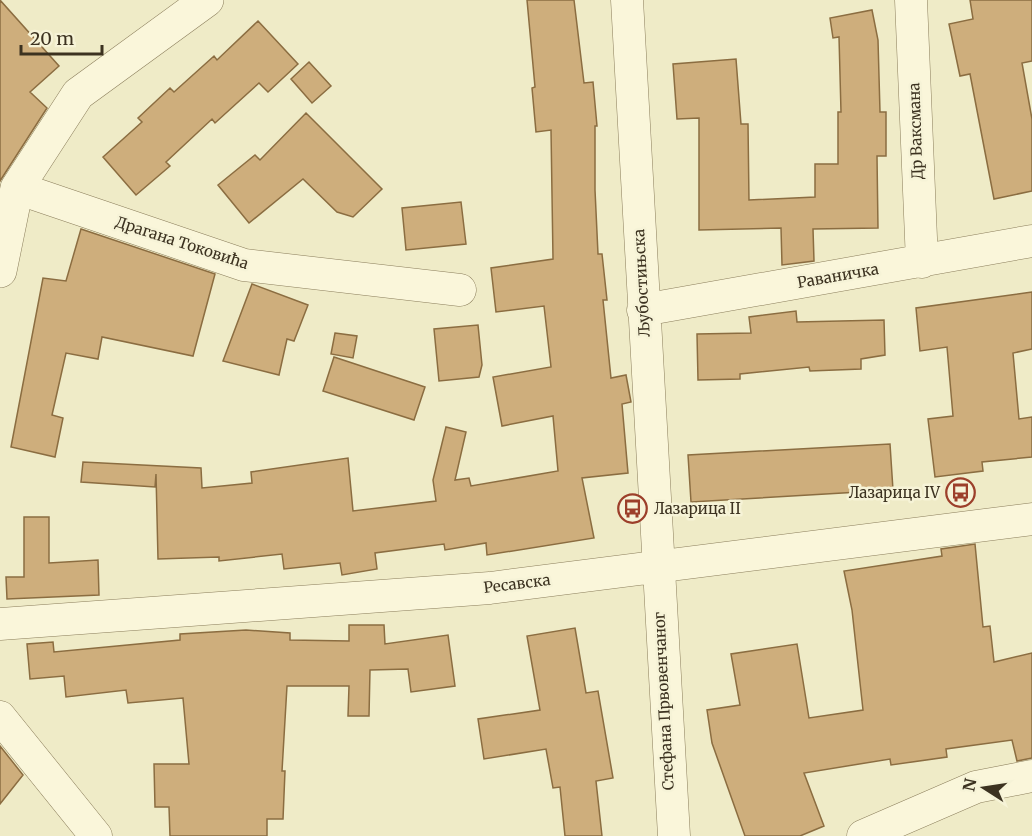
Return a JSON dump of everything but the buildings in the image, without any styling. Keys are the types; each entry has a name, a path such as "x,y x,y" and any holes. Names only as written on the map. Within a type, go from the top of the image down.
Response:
{"street":[{"path":"0,270 16,188 78,94 207,0"},
{"name":"Љубостињска","path":"627,0 657,566"},
{"name":"Др Ваксмана","path":"911,0 922,262"},
{"name":"Драгана Токовића","path":"16,188 244,265 460,290"},
{"name":"Раваничка","path":"644,310 1032,241"},
{"name":"Ресавска","path":"0,624 490,588 1032,519"},
{"name":"Стефана Првовенчаног","path":"657,566 674,836"},
{"path":"0,717 96,836"},
{"path":"863,836 976,787 1032,776"}],"place":[{"name":"Лазарица IV","path":"961,493"},
{"name":"Лазарица II","path":"633,509"}]}
